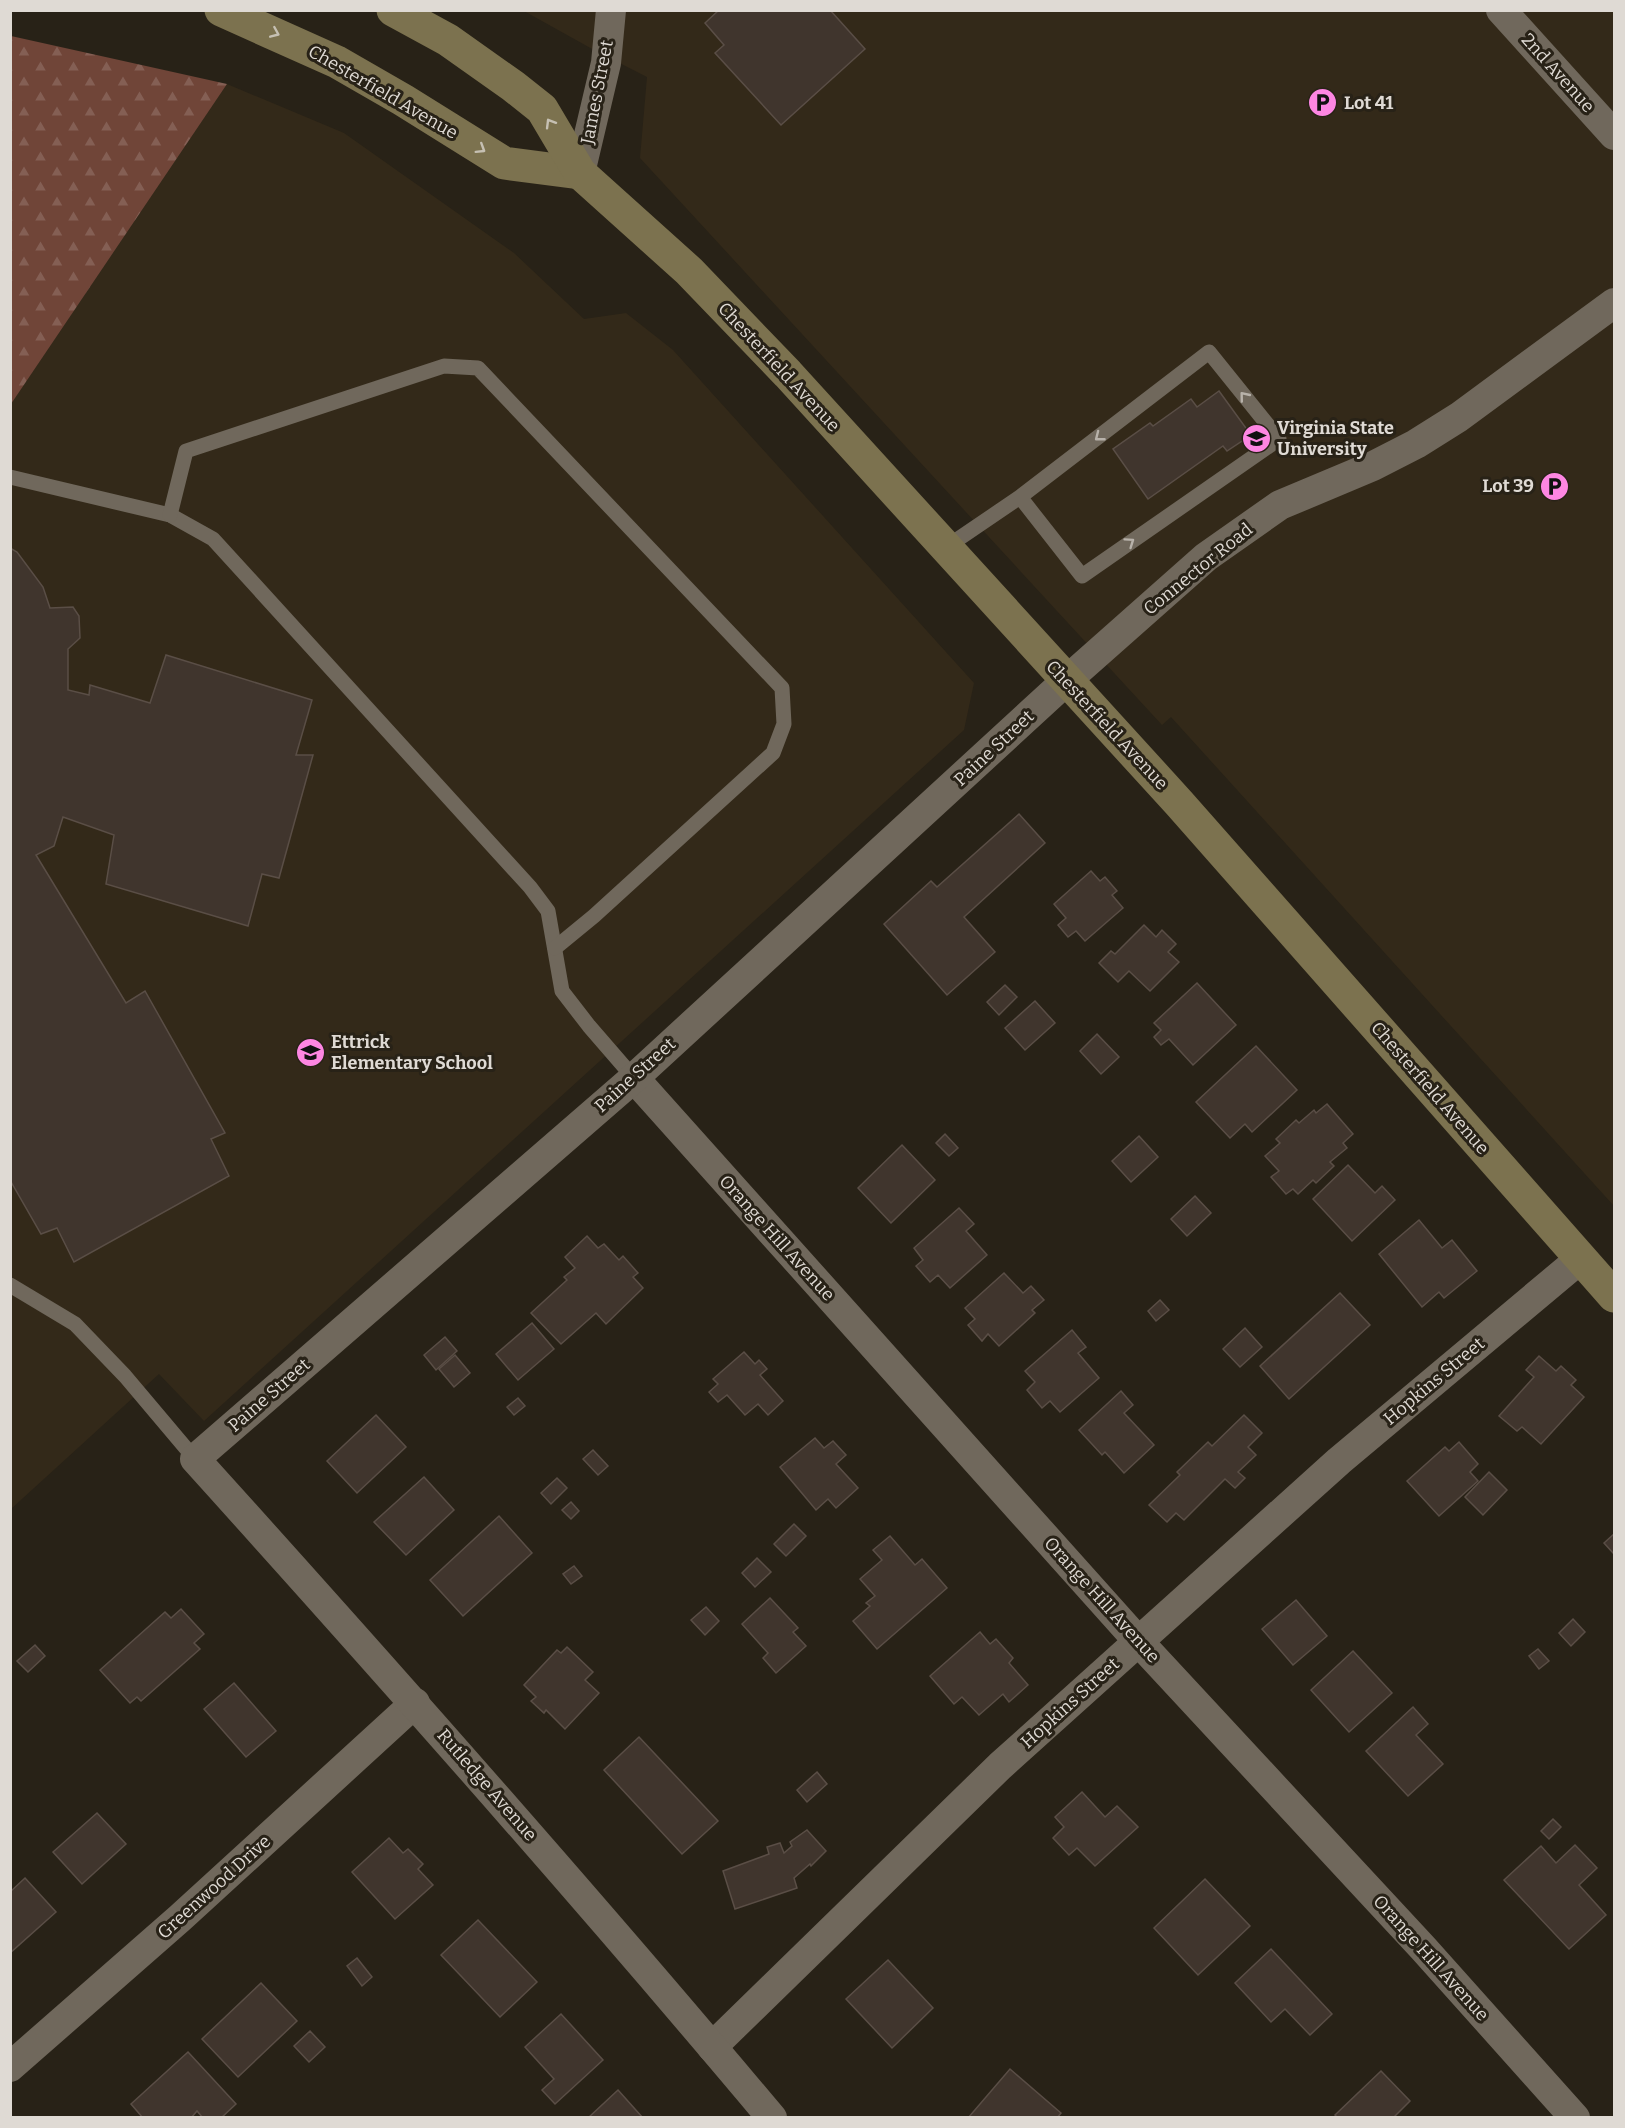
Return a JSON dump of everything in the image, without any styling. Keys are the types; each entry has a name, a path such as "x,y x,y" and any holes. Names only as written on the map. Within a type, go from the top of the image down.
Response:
{"main road":[{"name":"Chesterfield Avenue","path":"221,10 337,62 404,100 504,164 580,173"},
{"name":"Chesterfield Avenue","path":"393,10 448,40 513,86 542,110 580,173 697,280 788,374 1179,803 1614,1296"}],"street":[{"name":"James Street","path":"580,173 606,63 611,10"},
{"name":"2nd Avenue","path":"1501,10 1614,135"},
{"name":"Connector Road","path":"1066,681 1206,557 1245,528 1280,506 1373,466 1416,444 1458,417 1614,303"},
{"name":"Paine Street","path":"195,1459 634,1078 1066,681"},
{"name":"Orange Hill Avenue","path":"634,1078 1138,1642 1423,1948 1575,2118"},
{"name":"Hopkins Street","path":"712,2047 1000,1766 1339,1461 1580,1259"},
{"name":"Rutledge Avenue","path":"195,1459 415,1702 596,1910 772,2118"},
{"name":"Greenwood Drive","path":"10,2067 180,1918 415,1702"}],"lane":[{"path":"945,548 1020,497 1209,352 1279,439 1082,576 1020,497"},
{"path":"170,514 186,452 444,366 478,368 782,688 784,724 773,753 594,916 555,948"},
{"path":"10,477 170,514 213,539 531,887 548,911 562,991 634,1078"},
{"path":"10,1285 75,1324 125,1376 195,1459"}],"shaded area":[{"name":"Virginia State University","path":"524,11 1614,11 1614,1206 1171,717 1162,725 640,158 647,77"},
{"name":"Ettrick Elementary School","path":"227,84 344,133 514,253 584,319 626,313 673,350 974,683 964,730 204,1421 159,1374 11,1509 11,404"}],"green space":[{"path":"10,36 227,84 11,404"}],"building":[{"path":"719,10 830,10 865,49 781,125 715,53 724,45 705,23"},
{"path":"1219,391 1251,435 1227,451 1223,446 1148,499 1113,449 1150,423 1153,426 1191,399 1197,407"},
{"path":"10,548 17,552 43,587 50,608 73,607 79,616 80,638 68,649 68,690 89,695 90,685 150,703 166,655 312,700 296,755 313,755 279,878 262,874 248,926 106,884 114,835 63,817 54,846 36,855 126,1003 145,991 225,1133 211,1139 229,1176 74,1262 57,1228 41,1234 10,1180"},
{"path":"1019,814 1045,843 964,917 995,952 947,995 884,924 931,881 937,887"},
{"path":"1091,871 1100,881 1105,877 1117,891 1112,895 1123,908 1085,941 1076,931 1068,937 1058,925 1066,918 1054,904"},
{"path":"1144,925 1156,937 1162,930 1176,944 1168,952 1179,962 1150,991 1129,971 1118,982 1099,963 1111,951 1115,954"},
{"path":"1197,983 1236,1025 1193,1065 1169,1039 1161,1045 1154,1037 1161,1030 1154,1023"},
{"path":"1005,985 1017,997 999,1015 987,1002"},
{"path":"1035,1001 1055,1023 1025,1050 1005,1028"},
{"path":"1097,1034 1119,1057 1101,1074 1080,1051"},
{"path":"1256,1046 1297,1090 1252,1132 1245,1124 1230,1138 1196,1102"},
{"path":"1327,1104 1353,1134 1343,1143 1347,1148 1330,1162 1334,1166 1316,1183 1313,1180 1298,1194 1293,1189 1286,1194 1271,1177 1279,1171 1265,1156 1280,1143 1276,1139 1296,1120 1299,1123 1314,1110 1316,1113"},
{"path":"945,1134 958,1148 949,1156 936,1143"},
{"path":"1139,1136 1158,1157 1131,1182 1112,1161"},
{"path":"902,1145 935,1180 891,1223 858,1188"},
{"path":"1348,1165 1375,1193 1382,1186 1395,1200 1352,1241 1313,1199"},
{"path":"1195,1196 1211,1213 1187,1236 1171,1219"},
{"path":"959,1208 974,1224 966,1231 987,1255 950,1288 938,1275 930,1282 916,1266 923,1260 914,1248"},
{"path":"1419,1220 1442,1248 1452,1240 1477,1271 1444,1298 1439,1292 1422,1307 1379,1254"},
{"path":"587,1236 598,1248 604,1244 619,1260 623,1256 638,1273 633,1277 643,1288 606,1324 596,1313 561,1344 531,1313 567,1280 564,1277 575,1268 565,1257"},
{"path":"1004,1273 1023,1293 1031,1286 1044,1300 1032,1310 1035,1313 999,1346 988,1334 982,1341 968,1325 975,1319 965,1308"},
{"path":"1340,1293 1370,1325 1289,1399 1260,1366"},
{"path":"1160,1300 1169,1310 1156,1321 1148,1311"},
{"path":"532,1323 554,1349 518,1380 496,1354"},
{"path":"1245,1328 1262,1347 1240,1367 1223,1349"},
{"path":"1072,1330 1086,1347 1078,1353 1099,1378 1060,1412 1050,1401 1042,1408 1027,1390 1035,1382 1025,1371"},
{"path":"445,1337 457,1351 436,1370 424,1355"},
{"path":"744,1352 755,1364 759,1360 767,1369 760,1375 783,1401 768,1415 758,1404 745,1415 727,1395 718,1402 709,1392 718,1384 713,1379"},
{"path":"455,1355 470,1373 454,1387 439,1369"},
{"path":"1539,1356 1556,1371 1561,1366 1576,1380 1571,1385 1584,1397 1541,1444 1522,1427 1517,1431 1499,1416 1534,1377 1526,1370"},
{"path":"1121,1391 1133,1405 1124,1413 1154,1445 1124,1473 1105,1452 1102,1455 1079,1430"},
{"path":"518,1398 525,1406 514,1415 507,1407"},
{"path":"376,1415 406,1447 357,1493 327,1461"},
{"path":"1244,1415 1262,1433 1248,1447 1256,1455 1238,1472 1245,1478 1235,1488 1225,1479 1184,1520 1176,1513 1167,1522 1149,1505 1180,1475 1177,1472 1208,1442 1212,1446"},
{"path":"815,1438 824,1448 833,1441 846,1455 836,1464 858,1488 836,1508 828,1499 816,1510 780,1467"},
{"path":"1459,1442 1478,1464 1470,1472 1478,1481 1439,1516 1407,1481 1445,1447 1449,1451"},
{"path":"593,1450 608,1466 598,1475 583,1459"},
{"path":"1489,1472 1507,1490 1483,1515 1465,1497"},
{"path":"424,1477 454,1510 406,1555 374,1522"},
{"path":"557,1478 567,1488 551,1504 541,1493"},
{"path":"571,1502 579,1511 571,1519 562,1510"},
{"path":"499,1516 532,1553 463,1616 430,1580"},
{"path":"794,1524 806,1536 786,1556 774,1544"},
{"path":"1614,1534 1614,1554 1604,1543"},
{"path":"890,1536 915,1565 922,1559 947,1588 877,1649 853,1621 870,1606 866,1603 875,1596 860,1579 882,1560 873,1550"},
{"path":"757,1558 771,1572 755,1587 742,1573"},
{"path":"574,1566 582,1576 571,1584 563,1574"},
{"path":"770,1598 798,1628 793,1632 806,1646 776,1673 763,1658 768,1653 742,1624"},
{"path":"1296,1600 1327,1636 1293,1665 1262,1629"},
{"path":"706,1607 719,1621 705,1635 691,1620"},
{"path":"181,1609 204,1634 194,1643 200,1649 141,1701 137,1697 130,1703 100,1670 165,1612 171,1618"},
{"path":"1573,1619 1585,1632 1571,1646 1559,1633"},
{"path":"980,1632 990,1644 996,1639 1013,1658 1009,1663 1028,1685 1009,1702 1003,1694 979,1715 962,1697 954,1704 930,1676"},
{"path":"35,1645 45,1656 28,1672 17,1661"},
{"path":"567,1647 593,1672 585,1680 599,1693 565,1729 546,1710 544,1713 531,1701 536,1697 524,1685 557,1650 561,1653"},
{"path":"1538,1649 1549,1661 1539,1669 1529,1656"},
{"path":"1353,1651 1392,1693 1349,1732 1311,1690"},
{"path":"234,1683 276,1731 246,1757 204,1709"},
{"path":"1413,1707 1428,1724 1416,1735 1443,1764 1408,1796 1366,1751"},
{"path":"639,1737 718,1821 682,1854 604,1770"},
{"path":"817,1772 827,1784 807,1802 797,1790"},
{"path":"1082,1792 1105,1817 1117,1806 1138,1827 1095,1866 1077,1848 1069,1855 1053,1838 1064,1827 1055,1817"},
{"path":"97,1813 126,1844 82,1884 53,1852"},
{"path":"1553,1819 1561,1827 1549,1839 1541,1831"},
{"path":"807,1830 826,1851 794,1878 797,1888 735,1909 723,1871 769,1854 767,1847 780,1843 784,1853 792,1846 790,1842"},
{"path":"389,1838 403,1853 408,1849 423,1864 418,1869 433,1885 395,1919 352,1872"},
{"path":"1575,1845 1597,1868 1579,1885 1606,1915 1569,1949 1504,1880 1541,1846 1556,1863"},
{"path":"25,1878 56,1912 10,1953 10,1892"},
{"path":"1205,1879 1250,1926 1198,1975 1154,1928"},
{"path":"478,1920 537,1982 500,2017 441,1955"},
{"path":"1271,1949 1332,2014 1310,2035 1285,2009 1271,2022 1235,1983"},
{"path":"357,1958 372,1977 362,1986 347,1966"},
{"path":"888,1960 933,2008 892,2048 846,1999"},
{"path":"261,1983 297,2021 238,2077 202,2039"},
{"path":"561,2014 603,2060 555,2104 542,2090 554,2079 525,2047"},
{"path":"310,2031 325,2047 309,2062 294,2046"},
{"path":"188,2052 236,2104 221,2118 203,2118 197,2111 191,2118 143,2118 131,2104"},
{"path":"1010,2069 1061,2113 1057,2118 968,2118"},
{"path":"1381,2071 1410,2101 1393,2118 1338,2118 1335,2115"},
{"path":"618,2090 643,2118 588,2118"}],"place":[{"name":"Lot 41","path":"1323,103"},
{"name":"Virginia State University","path":"1256,438"},
{"name":"Lot 39","path":"1555,486"},
{"name":"Ettrick Elementary School","path":"310,1052"}]}
